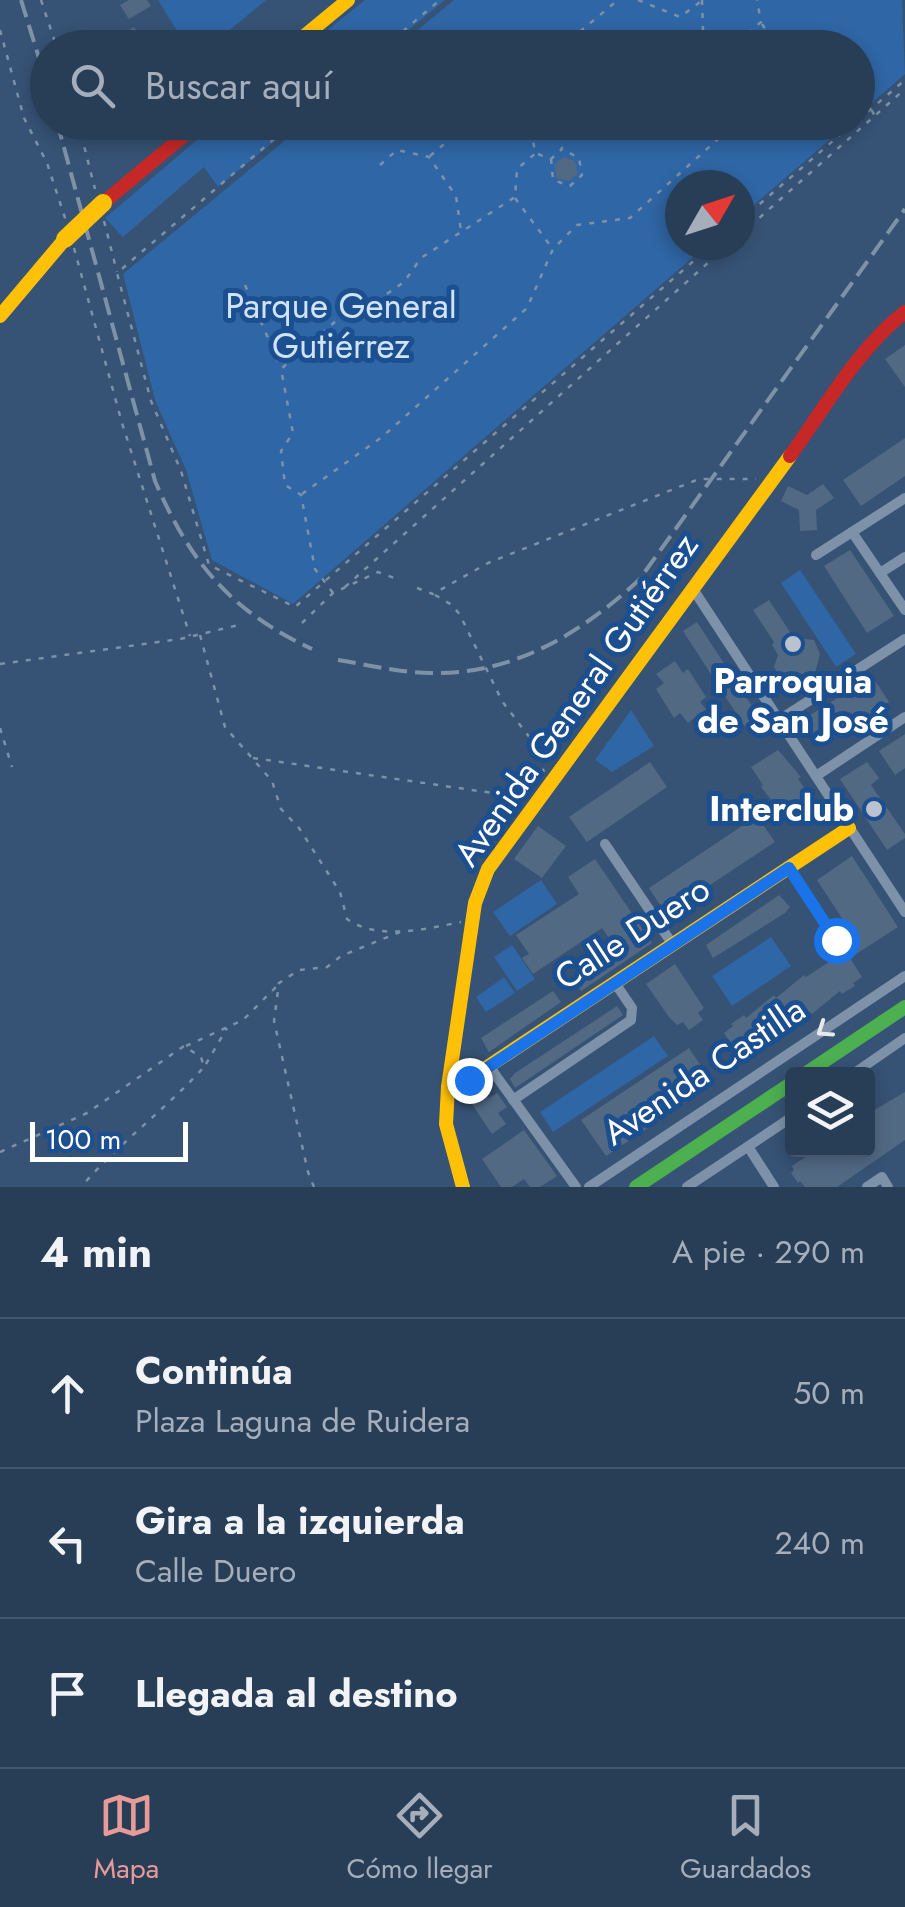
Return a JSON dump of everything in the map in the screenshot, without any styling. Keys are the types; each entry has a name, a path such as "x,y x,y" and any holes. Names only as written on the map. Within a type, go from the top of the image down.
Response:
{"main road":[{"path":"312,30 348,0"},
{"path":"0,316 68,236 178,140"},
{"name":"Avenida General Gutiérrez","path":"464,1185 446,1124 448,1087 472,920 488,869 862,357 889,324 905,312"},
{"name":"Calle Duero","path":"448,1087 469,1080 849,828"},
{"name":"Avenida Castilla","path":"815,1067 905,1007"},
{"name":"Avenida Castilla","path":"636,1187 785,1087"}],"street":[{"path":"816,554 905,498"},
{"path":"852,532 905,610"},
{"path":"880,574 905,557"},
{"path":"693,589 905,912"},
{"path":"779,720 905,639"},
{"path":"816,776 905,718"},
{"path":"605,844 673,946"},
{"path":"789,868 836,940"},
{"name":"Avenida Castilla","path":"589,1187 905,976"},
{"path":"514,1100 631,1020 632,1008 615,984"},
{"path":"865,1067 904,1042"},
{"path":"489,1066 576,1187"},
{"path":"687,1187 785,1123"},
{"path":"749,1148 774,1187"},
{"path":"867,1187 882,1178 888,1187"}],"path":[{"path":"41,0 51,30"},
{"path":"404,30 440,0"},
{"path":"582,30 618,0"},
{"path":"638,0 680,16 701,1"},
{"path":"757,0 766,30"},
{"path":"701,1 703,30"},
{"path":"752,30 761,22"},
{"path":"0,30 30,130"},
{"path":"875,106 905,80"},
{"path":"875,115 905,89"},
{"path":"35,140 47,163 122,422 190,636"},
{"path":"273,140 118,273 151,401 181,470 209,564 295,607 695,260"},
{"path":"428,157 448,140"},
{"path":"532,140 536,153"},
{"path":"560,140 562,150"},
{"path":"300,495 382,437 527,308 552,250 576,225 630,218 717,140"},
{"path":"755,208 834,140"},
{"path":"755,222 847,140"},
{"path":"380,165 397,150 428,157 456,196 461,234"},
{"path":"551,159 562,150"},
{"path":"551,159 553,180 570,186 582,176 579,158 562,150"},
{"path":"536,153 551,159"},
{"path":"536,153 517,169 515,198 552,250"},
{"path":"281,369 352,306 380,298 404,282 421,258 515,198"},
{"path":"345,587 711,260"},
{"path":"245,285 281,369 293,433 280,450 285,485 300,495 315,569 333,593"},
{"path":"433,594 488,563 699,478 772,480"},
{"path":"302,623 333,593 345,587 378,572 394,578"},
{"path":"251,757 544,792 530,738 502,701 460,615 452,605 418,588"},
{"path":"0,664 190,636 243,624"},
{"path":"200,634 225,727 272,781 281,810 298,828 340,892 346,919 362,930 406,930 472,920"},
{"path":"0,728 12,767"},
{"path":"0,1152 87,1112 184,1046 228,1027 258,1008 278,984 299,970 328,967 341,956 406,930"},
{"path":"278,984 274,1021 314,1187"},
{"path":"81,1187 108,1156 204,1067 228,1027"},
{"path":"184,1046 201,1058 204,1067"}],"green space":[{"path":"158,0 266,0 230,30 177,30"},
{"path":"365,0 445,0 409,30 328,30"},
{"path":"454,0 902,0 905,74 875,100 875,30 418,30"},
{"path":"197,140 276,140 218,187 204,167 123,237 105,218"},
{"name":"Parque General Gutiérrez","path":"285,140 829,140 755,204 755,170 665,170 665,260 690,260 293,604 212,560 186,470 155,400 123,274"},
{"path":"800,570 856,654 836,667 781,583"},
{"path":"631,710 654,746 612,772 595,760"},
{"path":"541,880 557,904 510,936 493,912"},
{"path":"771,937 791,966 732,1006 712,976"},
{"path":"512,945 535,979 517,991 494,957"},
{"path":"504,977 515,993 486,1012 476,997"},
{"path":"654,1036 668,1056 553,1132 540,1112"}],"building":[{"path":"129,0 147,0 151,6 129,19 120,5"},
{"path":"564,157 575,161 578,173 569,181 556,178 555,164"},
{"path":"905,345 905,387 885,359"},
{"path":"905,438 905,476 861,506 843,480"},
{"path":"823,484 834,498 816,510 817,530 800,531 799,510 781,501 788,486 807,495"},
{"path":"850,550 894,616 867,633 824,566"},
{"name":"Parroquia de San José","path":"769,600 790,632 796,638 814,640 820,654 814,677 801,686 785,685 774,667 778,655 774,642 753,610"},
{"path":"697,622 763,723 749,733 683,631"},
{"path":"675,661 683,673 688,669 706,697 700,702 706,709 688,723 680,713 674,718 656,689 664,683 656,674"},
{"path":"872,676 889,702 821,746 804,719"},
{"path":"905,734 905,768 895,775 879,751"},
{"path":"778,750 801,777 798,779 810,796 782,814 751,767"},
{"path":"650,762 667,787 587,842 569,817"},
{"name":"Interclub","path":"867,762 879,778 871,785 905,834 887,850 840,779"},
{"path":"757,816 775,842 666,914 649,888"},
{"path":"538,826 566,846 542,878 514,859"},
{"path":"852,856 898,927 850,958 862,977 853,983 855,986 842,994 840,991 812,1014 741,1058 724,1033 731,1024 744,1015 746,1018 774,995 776,998 804,975 858,943 817,880"},
{"path":"595,859 652,943 581,991 573,978 616,948 602,928 533,974 522,958 529,954 516,935 579,894 568,877"},
{"path":"779,895 790,907 785,913 713,958 706,945"},
{"path":"675,964 704,1008 698,1013 703,1020 689,1030 683,1022 677,1025 669,1017 646,984"},
{"path":"553,991 561,1002 489,1052 481,1038"},
{"path":"617,1006 623,1015 515,1088 510,1079 515,1073"},
{"path":"689,1048 713,1084 606,1156 581,1120"},
{"path":"484,1091 489,1098 497,1093 507,1107 498,1113 506,1124 492,1134 470,1101"},
{"path":"905,1092 905,1140 837,1187 805,1187 798,1183 791,1173 792,1166 806,1157 875,1157 875,1110"},
{"path":"524,1130 557,1176 540,1187 530,1187 524,1179 512,1187 501,1187 482,1159"}],"railway":[{"path":"21,0 30,30"},
{"path":"62,140 155,481 168,510 198,560 236,601 312,649"},
{"path":"338,660 420,673 490,667 544,647 617,599 639,580 905,209"}],"traffic: fast":[{"path":"815,1067 905,1007"},
{"path":"636,1187 785,1088"}],"traffic: slow":[{"path":"312,30 348,0"},
{"path":"65,239 103,203"},
{"path":"0,316 65,239"},
{"path":"463,1187 446,1124 448,1087 475,903 488,869 790,456"},
{"path":"448,1087 469,1079 849,828"}],"traffic: jam":[{"path":"103,203 178,140"},
{"path":"790,456 857,361 905,312"}],"place":[{"name":"Parroquia de San José","path":"793,644"},
{"name":"Interclub","path":"874,809"}],"route":[{"path":"469,1080 789,868 836,940"}]}
